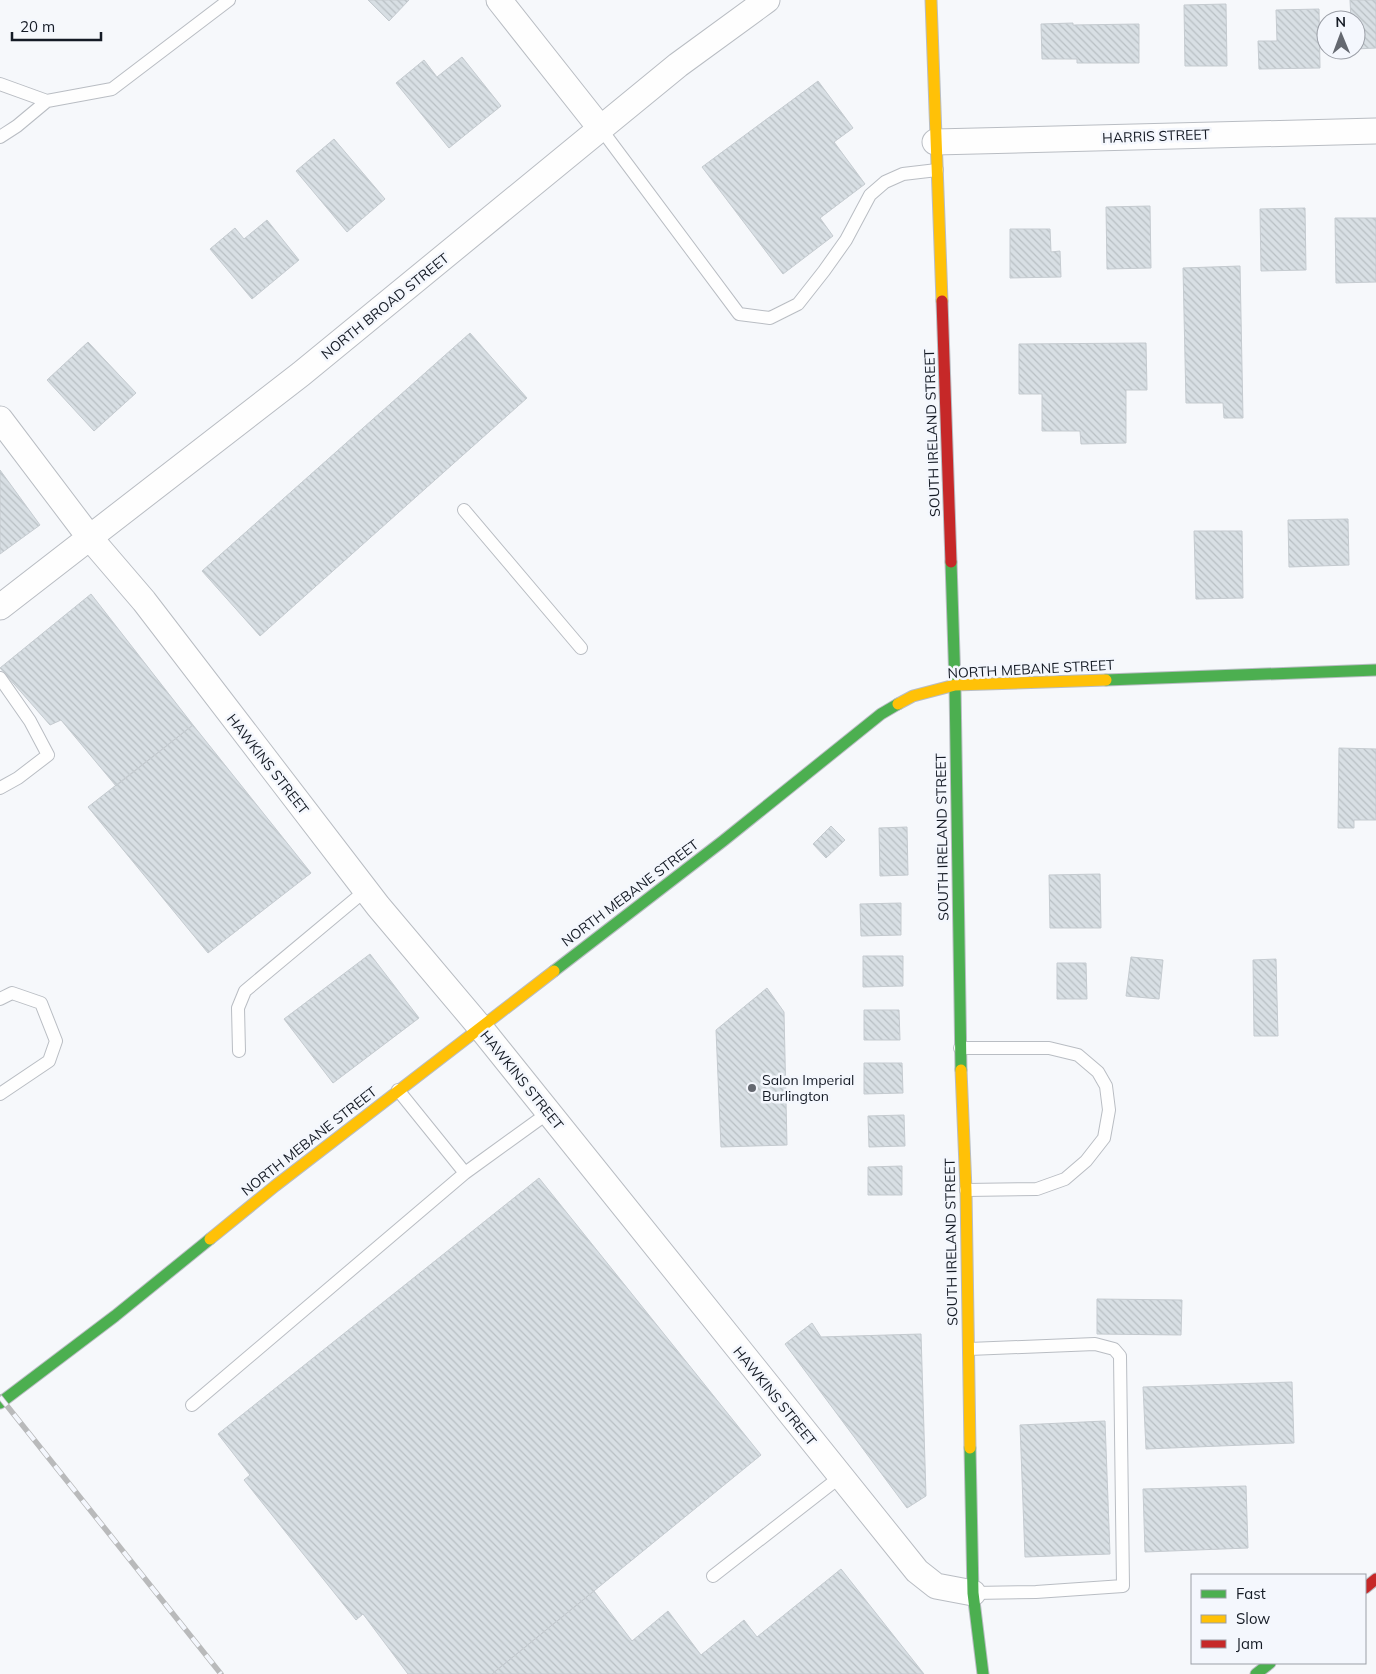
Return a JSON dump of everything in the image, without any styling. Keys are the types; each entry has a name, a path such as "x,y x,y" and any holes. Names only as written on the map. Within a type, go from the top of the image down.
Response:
{"street":[{"path":"499,0 602,130"},
{"name":"NORTH BROAD STREET","path":"0,607 301,374 602,130 678,65 767,0"},
{"name":"SOUTH IRELAND STREET","path":"931,0 955,685 960,1048 966,1190 973,1593 983,1673"},
{"name":"HARRIS STREET","path":"936,142 1376,131"},
{"name":"HAWKINS STREET","path":"0,419 90,538 144,601 366,890 480,1027 917,1571 936,1586 973,1593"},
{"name":"NORTH MEBANE STREET","path":"0,1403 115,1316 274,1186 716,846 881,714 913,696 955,685 1376,670"},
{"path":"1366,1587 1376,1579"},
{"path":"1256,1674 1269,1664"}],"lane":[{"path":"0,137 17,126 47,101 112,89 229,0"},
{"path":"0,84 47,101"},
{"path":"602,130 738,314 770,318 798,304 846,240 870,195 885,182 903,174 937,170"},
{"path":"464,510 581,648"},
{"path":"0,678 30,722 48,754 18,778 0,788"},
{"path":"239,1051 238,1008 245,991 366,890"},
{"path":"0,999 12,993 41,1003 56,1041 49,1061 0,1094"},
{"path":"960,1048 1049,1048 1078,1055 1098,1072 1106,1086 1109,1110 1104,1138 1086,1162 1065,1180 1037,1189 966,1190"},
{"path":"398,1090 465,1173"},
{"path":"192,1405 465,1173 548,1113"},
{"path":"969,1349 1096,1344 1114,1349 1120,1356 1123,1586 1036,1592 973,1593"},
{"path":"713,1576 840,1477"}],"building":[{"path":"368,0 409,0 389,21"},
{"path":"1350,0 1376,0 1376,48 1366,48 1366,10 1350,10"},
{"path":"1226,4 1227,66 1185,66 1184,5"},
{"path":"1319,9 1316,10 1316,60 1320,60 1320,68 1259,69 1258,41 1277,41 1276,10"},
{"path":"1073,23 1073,25 1139,24 1139,63 1077,63 1077,59 1042,59 1041,24"},
{"path":"462,57 501,106 449,148 396,83 424,60 437,77"},
{"path":"818,81 853,128 834,142 865,184 820,218 833,236 783,274 702,167"},
{"path":"334,139 385,199 347,232 296,171"},
{"path":"1150,206 1151,268 1107,269 1106,207"},
{"path":"1305,208 1306,270 1261,271 1260,209"},
{"path":"1335,218 1376,218 1376,282 1336,283"},
{"path":"267,220 299,260 252,299 210,249 235,228 244,239"},
{"path":"1010,229 1050,229 1051,252 1060,251 1061,277 1010,278"},
{"path":"1240,266 1243,418 1224,418 1223,403 1186,403 1183,268"},
{"path":"470,333 527,398 260,636 202,571"},
{"path":"88,342 136,393 94,431 47,380"},
{"path":"1146,343 1147,390 1126,390 1126,443 1081,444 1080,431 1042,431 1042,394 1019,394 1019,344"},
{"path":"0,470 40,525 0,554"},
{"path":"1348,519 1349,565 1289,567 1288,520"},
{"path":"1194,531 1242,531 1243,598 1196,599"},
{"path":"91,594 193,725 116,786 61,720 50,725 0,668"},
{"path":"193,725 311,873 208,953 88,807"},
{"path":"1339,748 1376,749 1376,820 1354,820 1354,828 1338,828"},
{"path":"831,826 845,840 826,858 813,844"},
{"path":"907,827 908,875 880,876 879,828"},
{"path":"1100,874 1101,928 1050,928 1049,875"},
{"path":"901,903 901,935 861,936 860,904"},
{"path":"370,954 419,1018 333,1083 284,1019"},
{"path":"863,956 903,956 903,986 863,987"},
{"path":"1131,957 1163,960 1159,999 1126,996"},
{"path":"1276,959 1278,1036 1254,1036 1253,960"},
{"path":"1057,963 1086,963 1087,999 1057,999"},
{"name":"Salon Imperial Burlington","path":"767,988 784,1012 787,1145 721,1147 716,1030"},
{"path":"864,1010 899,1010 900,1040 864,1040"},
{"path":"864,1063 902,1063 903,1093 864,1094"},
{"path":"904,1115 905,1146 869,1147 868,1116"},
{"path":"902,1166 902,1195 868,1195 868,1167"},
{"path":"539,1178 761,1455 492,1674 408,1674 363,1614 356,1620 244,1480 250,1475 218,1434"},
{"path":"1097,1299 1182,1300 1181,1335 1097,1334"},
{"path":"812,1323 821,1337 921,1334 926,1496 907,1508 785,1344"},
{"path":"1292,1382 1294,1443 1146,1449 1143,1387"},
{"path":"1105,1421 1110,1554 1025,1557 1020,1425"},
{"path":"1246,1486 1248,1548 1145,1552 1143,1489"},
{"path":"841,1569 924,1674 492,1674 594,1591 632,1641 668,1611 701,1655 744,1620 757,1637"}],"railway":[{"path":"0,1397 221,1674"}],"traffic: fast":[{"path":"951,562 955,685 961,1070"},
{"path":"1106,680 1376,670"},
{"path":"554,971 723,841 881,714 898,704"},
{"path":"0,1403 115,1316 210,1239"},
{"path":"970,1448 973,1593 983,1674"},
{"path":"1256,1674 1269,1664"}],"traffic: slow":[{"path":"931,0 942,301"},
{"path":"898,704 913,696 955,685 1106,680"},
{"path":"210,1239 275,1186 554,971"},
{"path":"961,1070 966,1190 970,1448"}],"traffic: jam":[{"path":"942,301 951,562"},
{"path":"1366,1587 1376,1579"}],"place":[{"name":"Salon Imperial Burlington","path":"752,1088"}]}
